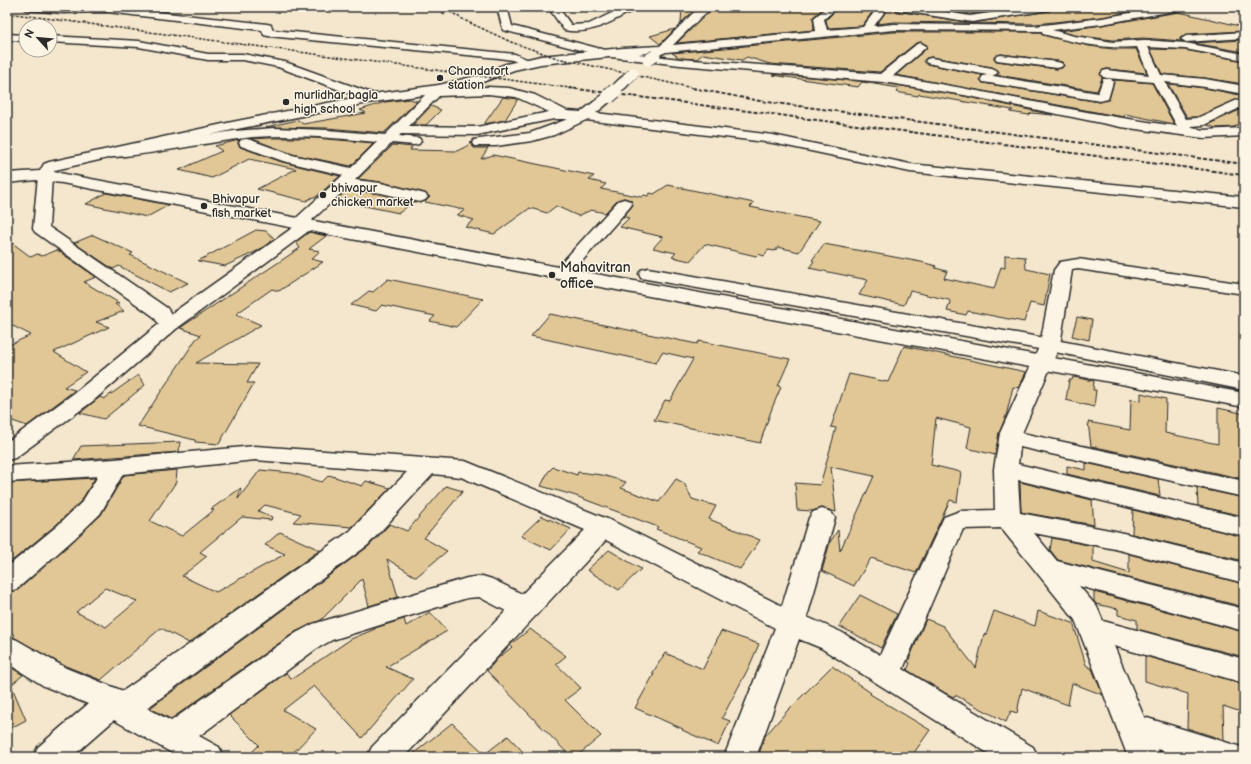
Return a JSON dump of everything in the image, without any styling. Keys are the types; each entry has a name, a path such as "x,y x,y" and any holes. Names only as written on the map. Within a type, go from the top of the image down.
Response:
{"main road":[{"path":"7,178 47,171 108,153 232,126 373,98 437,91 476,80 510,67 527,63 604,53 655,55 697,15 708,7"},
{"path":"7,171 47,171 62,178 307,220 1046,354 1244,382"},
{"path":"1046,354 1244,400"}],"street":[{"path":"27,7 63,10 104,8 267,27 268,32 499,54 527,63"},
{"path":"502,7 507,28 604,53 680,62 883,78 977,93 1116,122 1184,128 1210,134 1244,132"},
{"path":"553,7 568,28 572,29 587,28 632,7"},
{"path":"822,33 819,18 833,7"},
{"path":"866,30 883,7"},
{"path":"897,7 972,19 1049,7"},
{"path":"108,153 138,151 185,142 242,134 276,132 391,137 445,143 486,143 516,140 551,131 585,116 655,55 822,33 894,27 1035,29 1108,20 1179,7"},
{"path":"609,9 622,12"},
{"path":"1112,9 1133,15"},
{"path":"963,28 972,19"},
{"path":"1108,20 1130,27"},
{"path":"1035,29 1073,39 1113,45 1181,43 1244,35"},
{"path":"1153,32 1181,43 1244,57"},
{"path":"7,37 18,38"},
{"path":"58,39 139,44 208,57 243,57 281,64 373,98"},
{"path":"1141,43 1157,78 1184,128"},
{"path":"883,78 921,46"},
{"path":"977,93 989,76 999,52 1057,65"},
{"path":"931,61 989,76 1100,97 1104,96 1107,78 1157,78 1244,90"},
{"path":"7,453 85,396 169,325 307,220 437,91 512,92 527,96 564,114"},
{"path":"1184,128 1244,101"},
{"path":"391,137 477,131 564,114 773,139 917,169 1051,181 1244,202"},
{"path":"246,143 382,188 420,196"},
{"path":"47,171 41,229 160,312 169,325"},
{"path":"567,267 624,204"},
{"path":"1144,757 1087,615 1008,519 1006,469 1011,433 1046,354 1063,270 1066,266 1072,264 1244,290"},
{"path":"1011,438 1244,489"},
{"path":"7,474 115,467 255,453 465,469 603,527 791,623 831,640 1022,757"},
{"path":"49,757 118,705 352,544 427,466"},
{"path":"7,582 92,508 115,467"},
{"path":"1006,469 1244,527"},
{"path":"740,757 791,623 822,518"},
{"path":"886,675 954,523 960,520 1008,519 1115,540 1244,573"},
{"path":"383,757 603,527"},
{"path":"1048,568 1244,620"},
{"path":"172,738 306,641 323,632 466,588 482,586 525,608"},
{"path":"1092,629 1244,672"},
{"path":"7,648 55,678 118,705 172,738 208,757"},
{"path":"1133,728 1230,757"}],"building":[{"path":"682,7 698,7 681,23"},
{"path":"714,7 825,7 813,17 814,30 677,43"},
{"path":"839,7 876,7 862,26 828,28 826,20"},
{"path":"889,7 897,11 972,23 1049,11 1055,7 1155,7 1102,17 1035,24 894,22 877,24"},
{"path":"940,7 1020,7 970,14 939,9"},
{"path":"1179,12 1244,27 1244,31 1186,34 1180,38 1182,41 1143,38 1113,40 1074,35 1060,31 1102,25"},
{"path":"675,29 660,44 650,36"},
{"path":"894,32 1041,32 1043,35 1089,46 1113,49 1136,49 1147,73 1107,69 1103,70 1100,73 1102,78 1097,91 997,75 999,71 992,67 931,57 926,58 924,61 927,64 982,75 980,80 983,83 1100,102 1109,99 1114,80 1152,83 1174,124 1125,114 1124,117 1106,114 896,75 926,49 927,45 921,42 916,43 880,72 770,64 747,57 742,60 703,54 697,59 680,58 672,53","holes":["1001,54 1062,62 1064,65 1062,68 1057,69 996,61 994,57"]},
{"path":"1244,40 1244,52 1193,43"},
{"path":"1150,49 1185,50 1244,61 1244,84 1205,78 1162,74"},
{"path":"772,75 883,83 964,96 1053,115 1031,113 1029,115 1010,112 1013,110 919,94 918,96 896,92 899,88 862,82 858,87"},
{"path":"1168,84 1205,88 1244,96 1197,117 1187,117"},
{"path":"503,97 518,99 505,120 484,124"},
{"path":"409,99 417,101 384,133 327,128 266,127 298,120 303,124 366,113 360,110 385,102"},
{"path":"431,106 441,110 426,125 413,125"},
{"path":"1244,108 1244,121 1234,127 1216,128 1207,125"},
{"path":"315,138 374,143 351,166 292,154 252,139"},
{"path":"239,140 238,144 240,147 282,162 340,176 316,197 306,201 257,189 296,169 249,159 212,178 179,170 222,151 215,146"},
{"path":"471,142 474,148 488,148 481,159 493,155 594,176 589,180 606,184 601,189 642,197 644,195 648,196 650,193 654,194 668,185 754,203 750,207 820,221 799,252 778,247 775,251 768,250 764,256 758,254 756,256 705,244 690,261 672,257 676,253 653,248 663,237 620,227 629,218 623,217 633,205 631,200 624,198 617,200 605,213 591,210 578,216 556,206 547,213 530,208 494,234 465,227 474,220 457,215 465,210 425,202 430,197 425,193 381,182 358,179 393,145 412,147 410,150 457,151 469,145"},
{"path":"347,190 381,194 413,202 399,213 336,200"},
{"path":"106,193 169,205 147,217 86,204"},
{"path":"256,230 266,231 275,239 257,251 225,266 198,261"},
{"path":"309,232 326,236 309,249 320,251 311,259 323,262 279,291 272,289 236,314 261,325 196,363 258,364 247,383 254,383 219,444 195,442 195,440 138,426 196,339 201,335 180,328 300,248 296,242"},
{"path":"93,235 133,253 130,255 188,283 169,292 119,266 113,269 74,243"},
{"path":"7,239 31,257 37,254 42,256 57,250 96,277 84,282 119,303 115,304 124,311 96,322 109,327 54,352 86,372 64,387 75,390 27,426 7,419 7,346 31,335 7,323"},
{"path":"824,244 921,262 947,271 944,278 994,289 1001,267 1005,268 1005,255 1025,257 1026,269 1050,274 1044,306 1030,303 1024,322 968,311 966,315 947,311 950,302 949,300 910,291 904,305 859,295 868,280 809,268 814,261 812,260"},
{"path":"388,279 483,299 456,327 430,321 435,316 382,305 376,311 351,305 369,291 373,292"},
{"path":"550,314 697,344 699,341 790,359 778,386 781,387 760,443 654,420 665,400 670,401 693,359 662,352 656,363 531,336"},
{"path":"1077,317 1092,320 1089,340 1072,336"},
{"path":"904,346 1026,372 1019,388 1013,387 1006,416 999,433 995,455 967,448 971,427 936,418 931,465 961,472 957,502 950,500 916,573 871,558 854,586 822,571 830,542 838,530 840,551 874,476 831,467 836,512 822,508 812,511 797,510 795,483 820,485 836,428 831,427 849,374 888,382"},
{"path":"138,375 145,385 104,419 80,413 100,397 104,399"},
{"path":"1073,377 1094,381 1093,390 1096,390 1094,407 1066,400 1069,380 1072,380"},
{"path":"1141,393 1166,399 1165,433 1218,444 1218,408 1241,413 1244,425 1244,479 1091,446 1088,422 1130,430 1131,399 1141,401"},
{"path":"180,442 179,452 73,460 81,446"},
{"path":"1086,463 1158,479 1160,496 1067,474 1067,466 1086,470"},
{"path":"553,467 577,475 578,472 602,475 626,482 621,488 659,502 676,479 684,483 692,499 716,506 709,519 760,540 740,569 697,551 701,547 656,529 658,527 573,495 541,486 548,472"},
{"path":"177,470 176,482 150,521 182,536 214,510 211,509 241,488 238,499 260,470 292,473 322,482 329,475 362,486 366,481 390,488 352,527 293,522 301,514 265,505 258,511 272,517 271,520 242,517 200,552 207,556 182,576 216,592 285,554 265,545 280,532 320,550 189,643 161,628 101,680 63,665 13,637 15,635 7,631 7,593 18,590 101,515 124,475","holes":["105,588 137,601 106,627 76,612"]},
{"path":"95,478 81,501 56,525 7,565 7,483"},
{"path":"1020,482 1092,500 1094,525 1021,512"},
{"path":"446,486 463,491 424,538 447,551 416,577 387,559 398,597 369,606 362,579 321,620 295,632 171,719 150,708 369,546 390,524 407,531"},
{"path":"1197,488 1244,498 1244,516 1198,506"},
{"path":"1133,510 1244,537 1244,561 1132,534"},
{"path":"542,516 571,529 551,550 521,536"},
{"path":"1052,538 1093,546 1093,562 1129,573 1129,554 1244,584 1244,607 1058,560 1050,550"},
{"path":"609,550 641,569 619,590 587,570"},
{"path":"1094,592 1244,632 1244,657 1137,629 1137,620 1118,615 1118,609 1096,604 1094,601"},
{"path":"860,595 897,614 881,648 839,626"},
{"path":"994,611 1035,626 1038,611 1073,623 1086,665 1092,669 1103,695 1072,683 1068,705 1022,688 1017,713 1011,711 1006,722 955,695 954,697 947,694 907,670 910,663 908,662 926,619 943,626 976,668 984,634 986,635"},
{"path":"430,612 447,631 386,667 413,679 362,738 314,686 283,710 316,729 289,757 247,757 259,745 229,715 286,673 292,679 351,639 375,628 404,619 406,626"},
{"path":"530,629 566,656 556,664 581,688 565,700 601,736 576,757 571,757 487,671 498,658 512,647 510,645"},
{"path":"721,631 759,644 749,667 722,718 730,721 718,746 635,708 654,674 652,674 665,653 703,669"},
{"path":"1145,656 1244,684 1244,713 1223,706 1224,740 1187,728 1188,694 1145,681"},
{"path":"7,665 23,675 11,685 26,720 7,730"},
{"path":"832,666 871,693 870,694 930,730 911,757 758,757 765,736 787,711"},
{"path":"452,723 485,754 508,736 528,757 409,757"}],"railway":[{"path":"435,7 446,15"},
{"path":"442,7 466,21 511,42 557,58 696,89"},
{"path":"7,13 577,89"},
{"path":"569,88 1244,175"},
{"path":"696,89 760,101 1244,164"}],"place":[{"name":"Chandafort station","path":"440,78"},
{"name":"murlidhar bagla high school","path":"286,102"},
{"name":"bhivapur chicken market","path":"323,195"},
{"name":"Bhivapur fish market","path":"204,206"},
{"name":"Mahavitran office","path":"552,275"}]}
